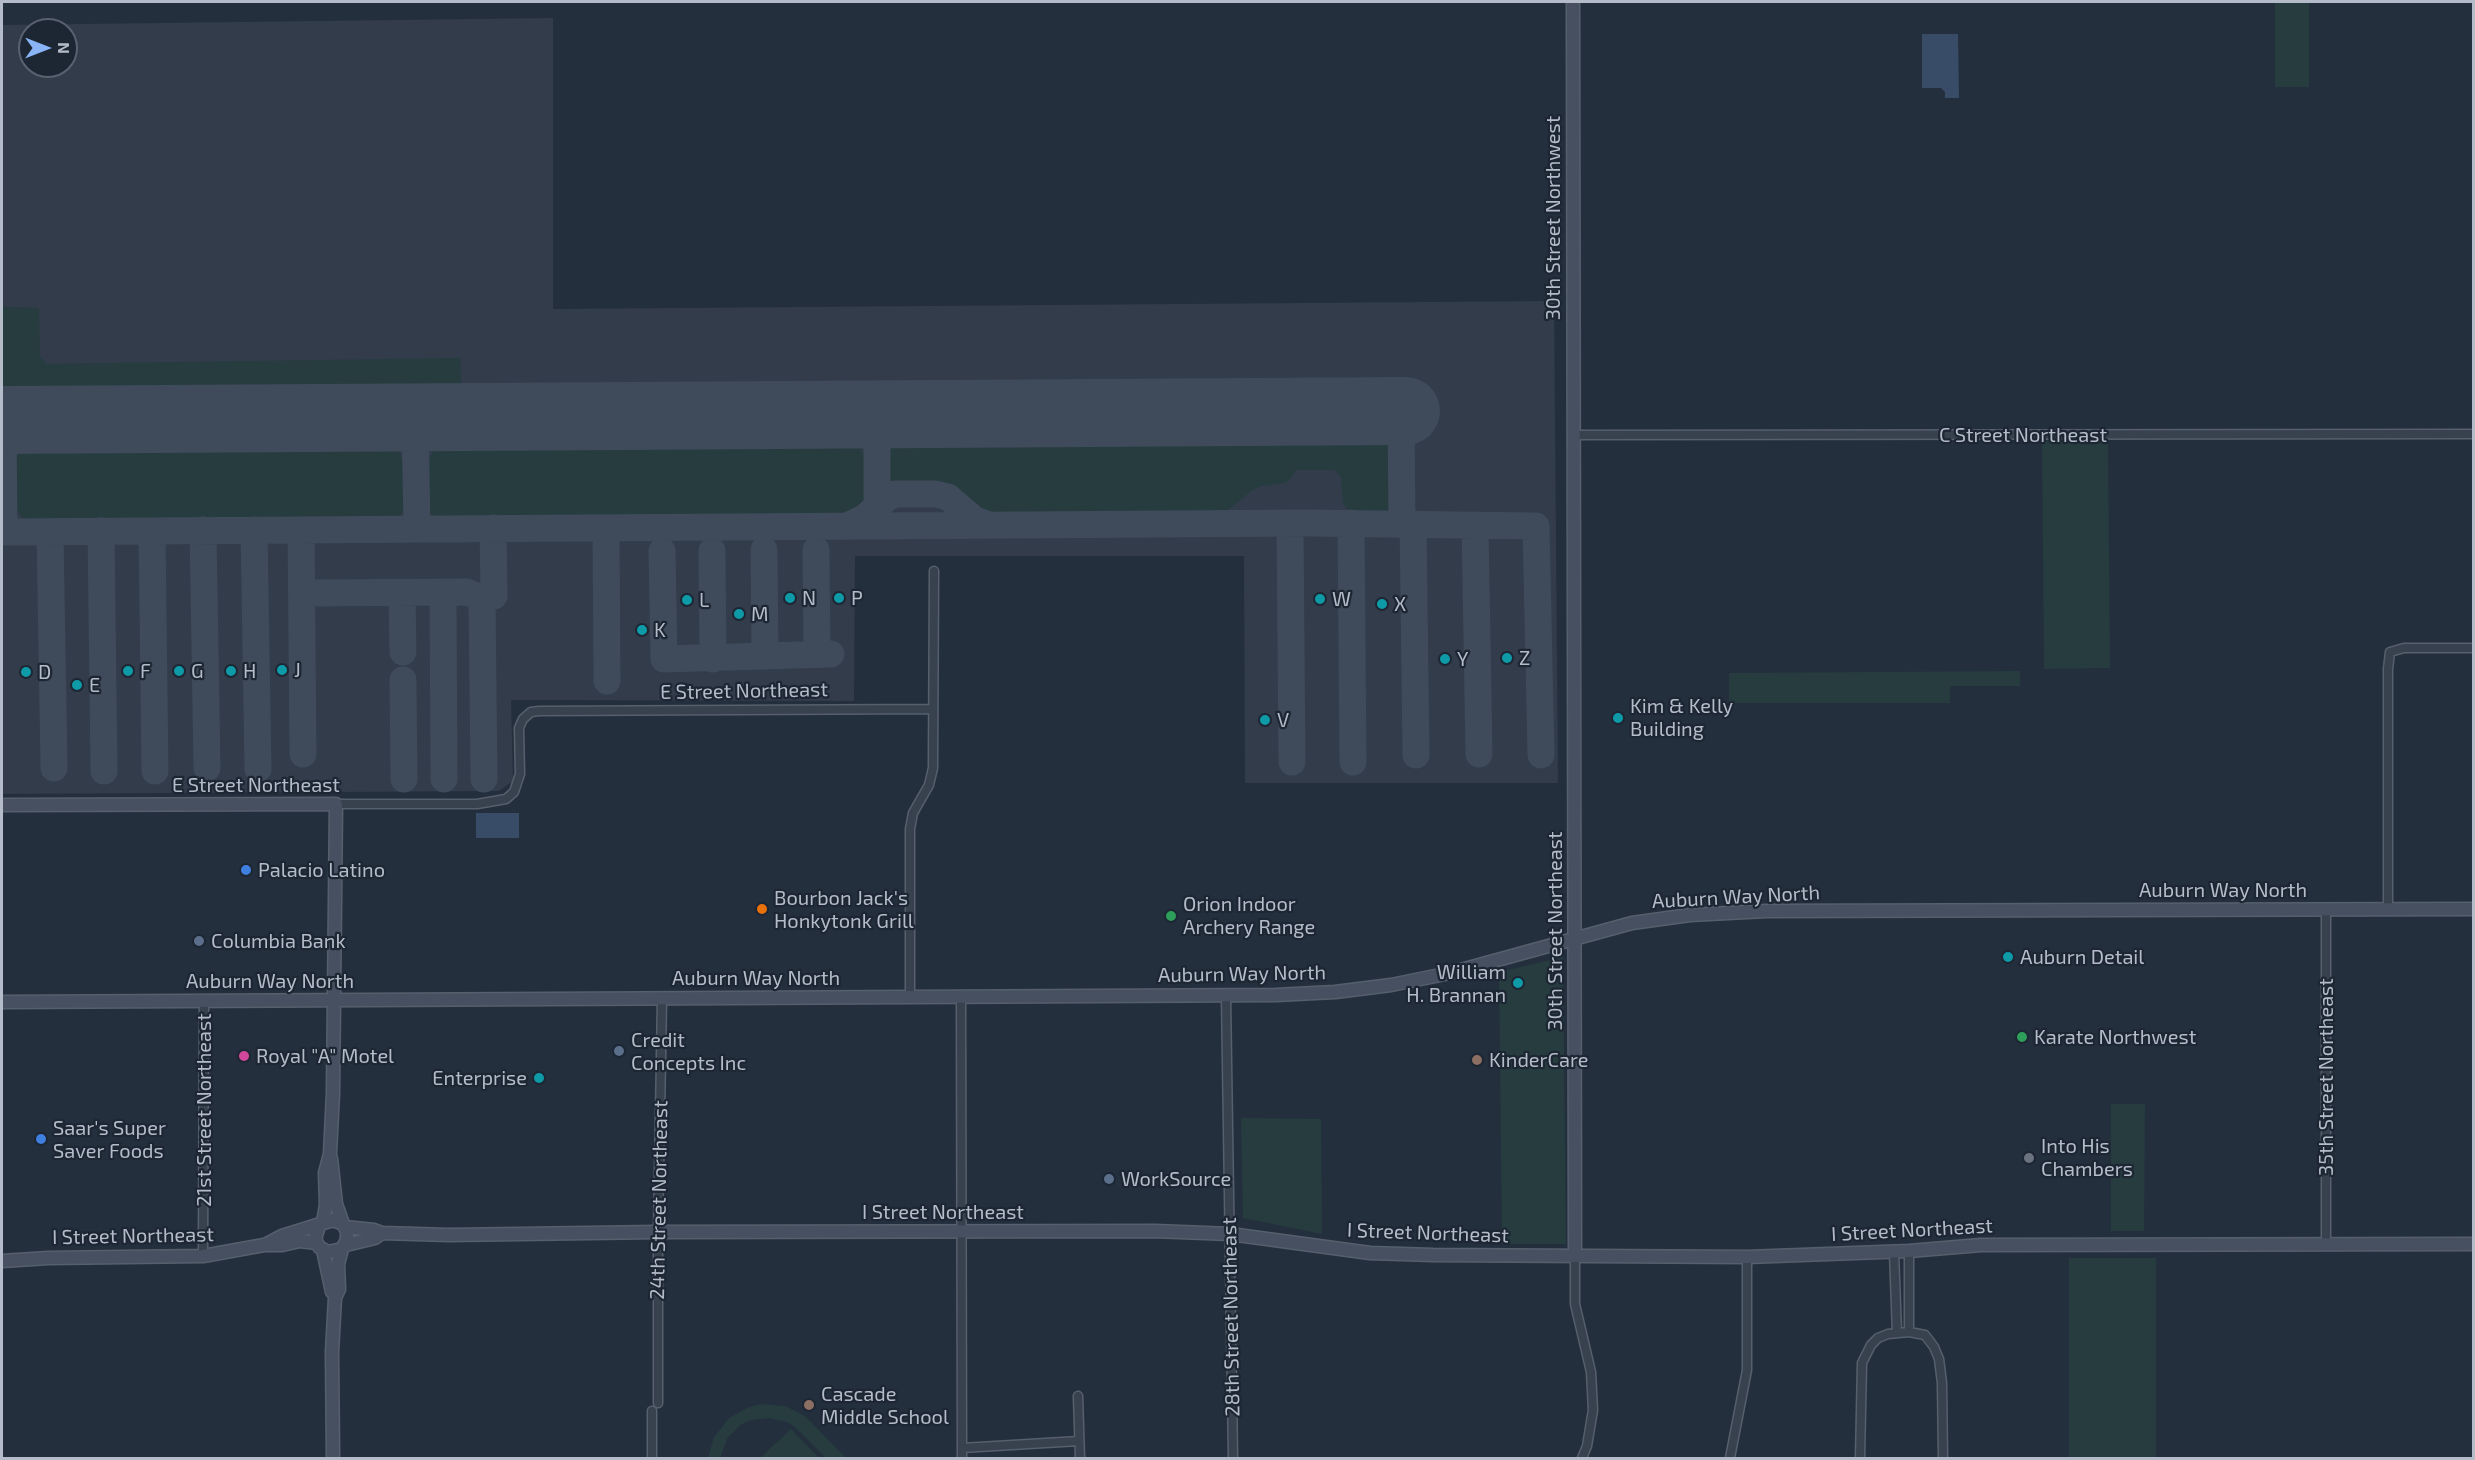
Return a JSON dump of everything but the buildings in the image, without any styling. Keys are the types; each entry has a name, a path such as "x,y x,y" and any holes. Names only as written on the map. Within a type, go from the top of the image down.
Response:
{"street":[{"name":"30th Street Northwest","path":"1573,2 1573,435"},
{"name":"C Street Northeast","path":"1573,435 2474,434"},
{"name":"30th Street Northeast","path":"1573,435 1575,1304 1591,1372 1593,1410 1587,1446 1582,1458"},
{"path":"910,996 910,829 913,813 932,778 934,571"},
{"path":"2388,909 2388,669 2390,652 2395,649 2474,648"},
{"name":"E Street Northeast","path":"2,805 485,803 510,797 517,786 520,774 518,739 523,719 531,712 932,709"},
{"path":"335,1298 331,1289 328,1265 315,1234 321,1224 326,1205 326,1173 330,1154 336,804"},
{"name":"35th Street Northeast","path":"2326,909 2326,1245"},
{"name":"Auburn Way North","path":"2,1002 1226,996 1314,993 1391,984 1450,973 1574,938 1650,920 1721,913 2474,909"},
{"path":"961,996 962,1458"},
{"name":"28th Street Northeast","path":"1226,996 1233,1458"},
{"name":"24th Street Northeast","path":"658,1403 662,998"},
{"name":"21st Street Northeast","path":"203,1256 204,1000"},
{"path":"330,1154 334,1173 334,1193 348,1236 338,1264 339,1289 335,1298 332,1352 333,1458"},
{"name":"I Street Northeast","path":"264,1245 282,1236 333,1220 344,1226 382,1233 448,1235 658,1232 1155,1231 1230,1234 1370,1254 1747,1257 1894,1252 2001,1245 2474,1244"},
{"name":"I Street Northeast","path":"2,1261 48,1258 203,1256 300,1241 333,1252 375,1238 382,1233"},
{"path":"1909,1251 1909,1332"},
{"path":"1894,1252 1897,1333"},
{"path":"1730,1458 1747,1370 1747,1257"},
{"path":"1860,1458 1862,1363 1871,1345 1878,1338 1909,1332 1925,1335 1939,1359 1942,1383 1942,1458"},
{"path":"1078,1396 1080,1458"},
{"path":"652,1411 652,1458"},
{"path":"962,1448 1079,1441"}],"shaded area":[{"path":"553,18 553,309 1554,301 1558,783 1245,783 1244,556 855,556 854,701 511,700 513,781 499,791 2,794 2,25 18,25 18,78 78,78 78,24"}],"green space":[{"path":"2275,2 2309,2 2309,87 2275,87"},
{"path":"2,307 39,308 40,357 47,364 460,358 462,400 405,403 2,402"},
{"path":"1257,429 1394,431 1397,488 1392,518 1363,521 1351,516 1343,502 1341,477 1334,470 1296,470 1285,483 1261,486 1251,491 1221,516 1128,518 984,517 956,493 946,489 889,488 885,479 891,449 901,438 911,434"},
{"path":"836,435 857,442 865,458 868,474 867,496 861,510 852,517 643,518 509,522 447,521 430,514 425,491 427,463 436,446 450,436"},
{"path":"371,437 390,443 400,453 406,476 407,505 399,518 39,523 25,521 17,511 11,497 13,467 21,448 37,440"},
{"path":"2108,440 2110,668 2044,669 2042,441"},
{"path":"2020,671 2020,686 1950,686 1950,703 1729,703 1729,673"},
{"path":"1563,957 1566,1244 1502,1244 1499,972"},
{"path":"2111,1104 2145,1104 2144,1231 2111,1231"},
{"path":"1241,1118 1321,1119 1322,1234 1243,1218"},
{"path":"2069,1258 2156,1258 2156,1458 2069,1458"},
{"path":"761,1404 785,1406 805,1416 846,1458 826,1458 795,1427 787,1422 769,1418 751,1420 742,1424 728,1437 720,1458 708,1458 714,1437 729,1418 749,1407"},
{"path":"791,1429 819,1458 760,1458"}],"water":[{"path":"1922,34 1958,34 1959,98 1945,98 1945,92 1941,88 1922,88"},
{"path":"476,813 519,813 519,838 476,838"}],"taxiway":[{"path":"1401,411 1402,524"},
{"path":"877,413 877,518"},
{"path":"415,417 417,529"},
{"path":"3,420 4,532"},
{"path":"847,526 864,518 895,494 936,494 948,497 975,520 989,525"},
{"path":"1290,523 1292,762"},
{"path":"2,532 1308,523 1536,526 1541,755"},
{"path":"1351,523 1353,762"},
{"path":"1413,524 1416,755"},
{"path":"1475,525 1479,754"},
{"path":"302,593 467,592 476,596 494,596 493,528"},
{"path":"606,528 607,681"},
{"path":"203,530 207,768"},
{"path":"254,530 258,769"},
{"path":"301,530 303,754"},
{"path":"101,531 104,771"},
{"path":"152,531 155,771"},
{"path":"50,532 54,768"},
{"path":"764,550 765,655"},
{"path":"816,550 817,654"},
{"path":"662,551 664,659 831,654"},
{"path":"712,551 713,659"},
{"path":"402,593 403,652"},
{"path":"443,593 444,779"},
{"path":"482,596 484,779"},
{"path":"403,680 404,779"}],"runway":[{"path":"2,420 1406,411"}],"place":[{"name":"N","path":"790,598"},
{"name":"P","path":"839,598"},
{"name":"W","path":"1320,599"},
{"name":"L","path":"687,600"},
{"name":"X","path":"1382,604"},
{"name":"M","path":"739,614"},
{"name":"K","path":"642,630"},
{"name":"Z","path":"1507,658"},
{"name":"Y","path":"1445,659"},
{"name":"J","path":"282,670"},
{"name":"F","path":"128,671"},
{"name":"G","path":"179,671"},
{"name":"H","path":"231,671"},
{"name":"D","path":"26,672"},
{"name":"E","path":"77,685"},
{"name":"Kim & Kelly Building","path":"1618,718"},
{"name":"V","path":"1265,720"},
{"name":"Palacio Latino","path":"246,870"},
{"name":"Bourbon Jack's Honkytonk Grill","path":"762,909"},
{"name":"Orion Indoor Archery Range","path":"1171,916"},
{"name":"Columbia Bank","path":"199,941"},
{"name":"Auburn Detail","path":"2008,957"},
{"name":"William H. Brannan","path":"1518,983"},
{"name":"Karate Northwest","path":"2022,1037"},
{"name":"Credit Concepts Inc","path":"619,1051"},
{"name":"Royal \"A\" Motel","path":"244,1056"},
{"name":"KinderCare","path":"1477,1060"},
{"name":"Enterprise","path":"539,1078"},
{"name":"Saar's Super Saver Foods","path":"41,1139"},
{"name":"Into His Chambers","path":"2029,1158"},
{"name":"WorkSource","path":"1109,1179"},
{"name":"Cascade Middle School","path":"809,1405"}]}
